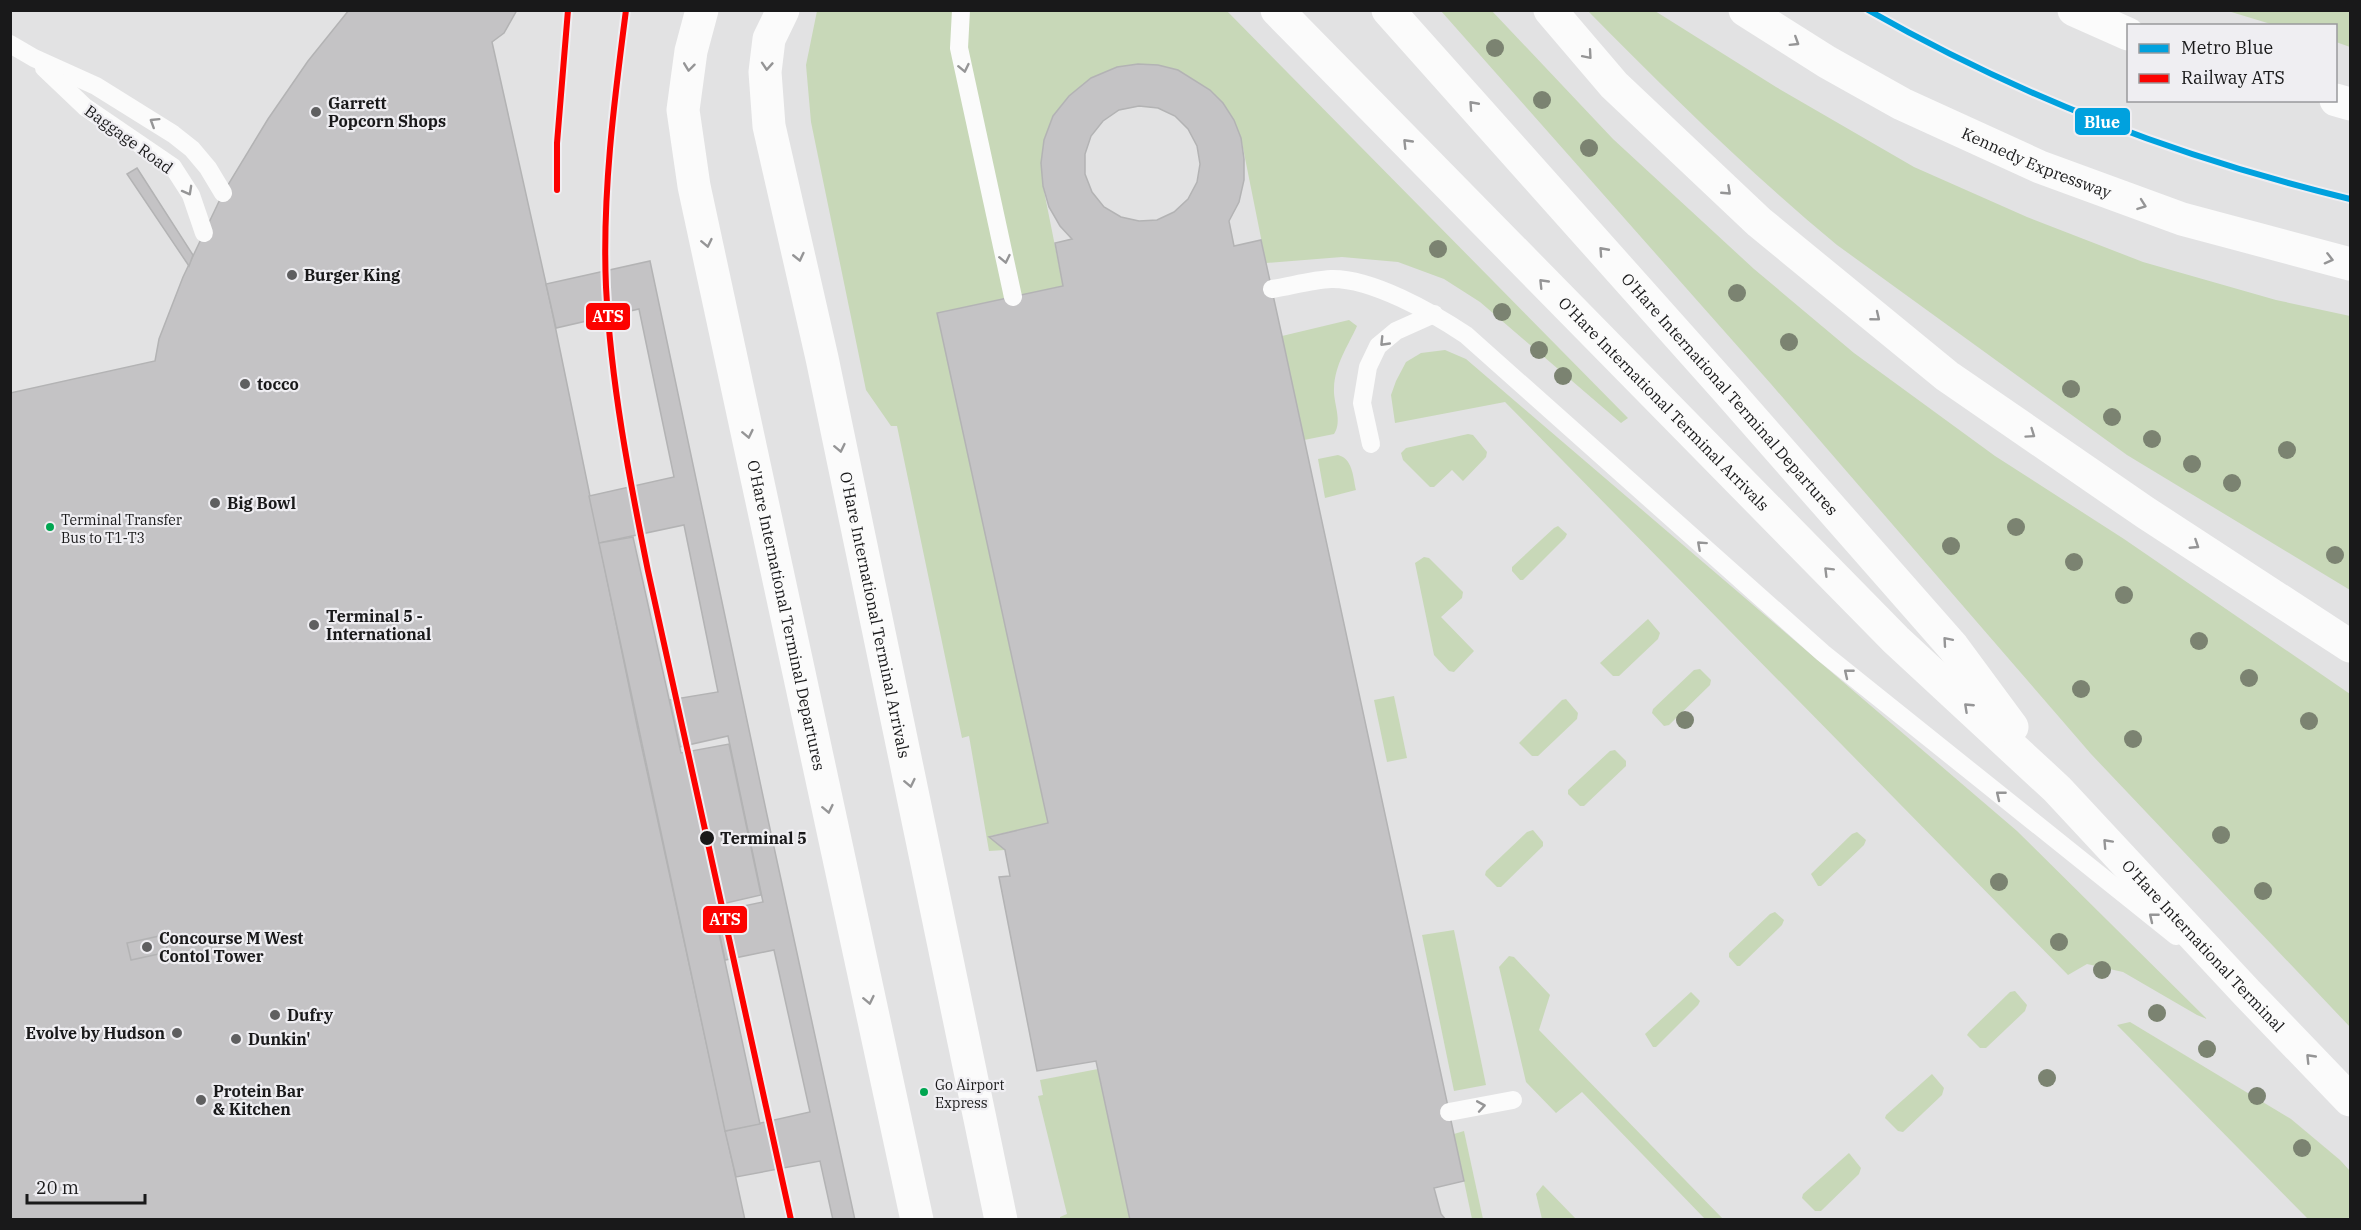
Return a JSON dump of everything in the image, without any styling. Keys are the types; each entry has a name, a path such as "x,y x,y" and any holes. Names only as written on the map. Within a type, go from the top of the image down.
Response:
{"main road":[{"name":"O'Hare International Terminal Departures","path":"702,10 691,51 683,110 694,186 917,1220"},
{"name":"O'Hare International Terminal Arrivals","path":"783,10 769,39 765,72 769,126 822,358 1001,1220"},
{"name":"O'Hare International Terminal Arrivals","path":"1277,10 1896,640 2057,789"},
{"name":"O'Hare International Terminal Departures","path":"1388,10 1721,382 1953,647 2057,789"},
{"path":"1550,10 1614,85 1759,222 1947,376 2146,513 2350,646"},
{"name":"Kennedy Expressway","path":"1745,10 1827,62 1902,104 2040,166 2182,219 2350,264"},
{"path":"2073,10 2127,34"},
{"name":"O'Hare International Terminal","path":"2057,789 2350,1100"}],"lane":[{"path":"961,10 959,48 1013,297"},
{"name":"Baggage Road","path":"10,44 34,58 96,86 173,134 192,149 208,168 223,193"},
{"name":"Baggage Road","path":"34,58 84,107 173,167 191,195 204,233"},
{"path":"1272,289 1332,279 1364,284 1434,314 1466,335 1823,653 2247,993"},
{"path":"1371,444 1362,403 1368,368 1378,346 1396,331 1434,314"},
{"path":"1449,1112 1513,1100"}],"green space":[{"path":"817,11 1227,11 1628,418 1621,423 1480,302 1444,279 1398,262 1342,257 1266,263 1241,138 1234,120 1223,103 1210,90 1178,70 1091,78 1069,96 1053,116 1044,140 1041,163 1043,186 1063,286 937,313 1048,823 990,836 1005,850 989,851 969,736 962,738 897,426 891,426 866,390 811,122 806,65"},
{"path":"1441,11 1492,11 1613,139 1754,269 1854,353 1995,456 2124,539 2350,694 2350,1027 2091,754 1771,384"},
{"path":"1588,11 1655,11 1776,87 1914,167 2027,217 2143,262 2276,300 2350,316 2350,590 2127,455 1837,245 1710,131"},
{"path":"2228,11 2350,11 2350,47 2337,42 2337,24 2271,24"},
{"path":"1349,320 1357,326 1342,356 1335,379 1337,429 1334,434 1304,440 1282,336"},
{"path":"1445,350 1466,359 2017,831 2207,1019 2123,972 2087,964 2068,975 1505,402 1395,423 1391,395 1406,362 1421,353"},
{"path":"1468,434 1473,435 1487,452 1486,457 1463,481 1452,470 1434,487 1430,487 1403,460 1401,453 1406,448"},
{"path":"1338,455 1347,460 1356,490 1325,498 1318,459"},
{"path":"1558,526 1567,534 1565,538 1523,580 1520,580 1512,571 1512,567"},
{"path":"1424,557 1429,558 1463,592 1462,598 1441,617 1474,651 1454,672 1449,671 1434,655 1415,563"},
{"path":"1648,619 1660,633 1658,639 1619,676 1613,676 1600,663"},
{"path":"1700,669 1711,680 1710,685 1669,725 1664,726 1652,713 1653,709 1694,670"},
{"path":"1394,696 1407,758 1387,762 1374,700"},
{"path":"1566,699 1578,713 1577,719 1538,756 1532,756 1519,743 1562,700"},
{"path":"1615,750 1626,761 1626,766 1584,806 1580,806 1568,794 1568,790 1610,751"},
{"path":"1533,830 1543,842 1543,846 1501,887 1497,887 1485,875 1486,871 1527,832"},
{"path":"1857,832 1866,840 1864,845 1821,886 1818,886 1811,874 1852,834"},
{"path":"1775,912 1784,920 1782,925 1740,966 1737,966 1729,957 1729,953 1770,914"},
{"path":"1454,930 1486,1085 1454,1091 1422,935"},
{"path":"1509,956 1514,957 1550,995 1539,1030 1723,1219 1705,1219 1582,1092 1556,1113 1526,1082 1499,967"},
{"path":"2015,991 2027,1005 2025,1011 1986,1048 1980,1048 1967,1035 2010,992"},
{"path":"1691,992 1700,1001 1698,1005 1656,1047 1653,1047 1645,1034"},
{"path":"2130,1022 2291,1119 2340,1160 2350,1171 2350,1219 2308,1219 2117,1025"},
{"path":"1098,1069 1130,1219 1060,1219 1067,1214 1038,1096 1043,1095 1040,1080"},
{"path":"1932,1074 1944,1088 1942,1095 1903,1132 1898,1131 1885,1118 1886,1115"},
{"path":"1464,1131 1483,1219 1472,1219 1454,1134"},
{"path":"1849,1153 1861,1168 1859,1174 1821,1211 1815,1211 1802,1198 1803,1194"},
{"path":"1543,1185 1576,1219 1542,1219 1536,1194"}],"building":[{"name":"Terminal 5 - International","path":"349,10 517,10 504,33 492,42 551,306 638,730 745,1220 10,1220 10,393 155,361 159,339 183,277 223,193 268,119 308,61"},
{"path":"1138,64 1158,65 1178,70 1210,90 1223,103 1234,120 1241,138 1244,180 1239,202 1229,221 1234,246 1261,240 1282,336 1464,1181 1434,1188 1441,1214 1446,1220 1130,1220 1096,1061 1037,1071 999,877 1010,876 1005,850 989,837 1048,823 937,313 1063,286 1055,243 1072,239 1060,226 1049,207 1043,186 1041,163 1044,140 1053,116 1069,96 1091,78 1117,67","holes":["1139,106 1158,108 1175,116 1188,129 1197,146 1200,164 1197,182 1188,199 1174,212 1157,220 1139,221 1121,217 1104,207 1092,192 1085,174 1085,154 1091,136 1103,121 1119,110"]},
{"path":"137,168 193,255 189,266 127,174"},
{"path":"650,261 855,1220 833,1220 820,1161 736,1177 725,1131 810,1112 774,950 725,960 715,912 763,902 728,736 679,747 669,700 718,692 684,525 599,543 589,496 674,477 639,309 556,328 546,284"},
{"path":"633,537 681,753 729,744 761,895 713,906 760,1124 725,1131 599,543"},
{"name":"Concourse M West Contol Tower","path":"164,935 168,952 131,960 127,943"}],"metro line":[{"name":"Blue","path":"1868,10 1984,71 2102,122 2224,164 2350,199"}],"rail line":[{"name":"ATS","path":"557,190 557,143 568,10"},
{"name":"ATS","path":"626,10 607,183 605,252 608,323 616,394 648,571 791,1220"}],"place":[{"name":"Garrett Popcorn Shops","path":"316,112"},
{"name":"Burger King","path":"292,275"},
{"name":"tocco","path":"245,384"},
{"name":"Big Bowl","path":"215,503"},
{"name":"Terminal Transfer Bus to T1-T3","path":"50,527"},
{"name":"Terminal 5 - International","path":"314,625"},
{"name":"Terminal 5","path":"707,838"},
{"name":"Concourse M West Contol Tower","path":"147,947"},
{"name":"Dufry","path":"275,1015"},
{"name":"Evolve by Hudson","path":"177,1033"},
{"name":"Dunkin'","path":"236,1039"},
{"name":"Go Airport Express","path":"924,1092"},
{"name":"Protein Bar & Kitchen","path":"201,1100"}]}
